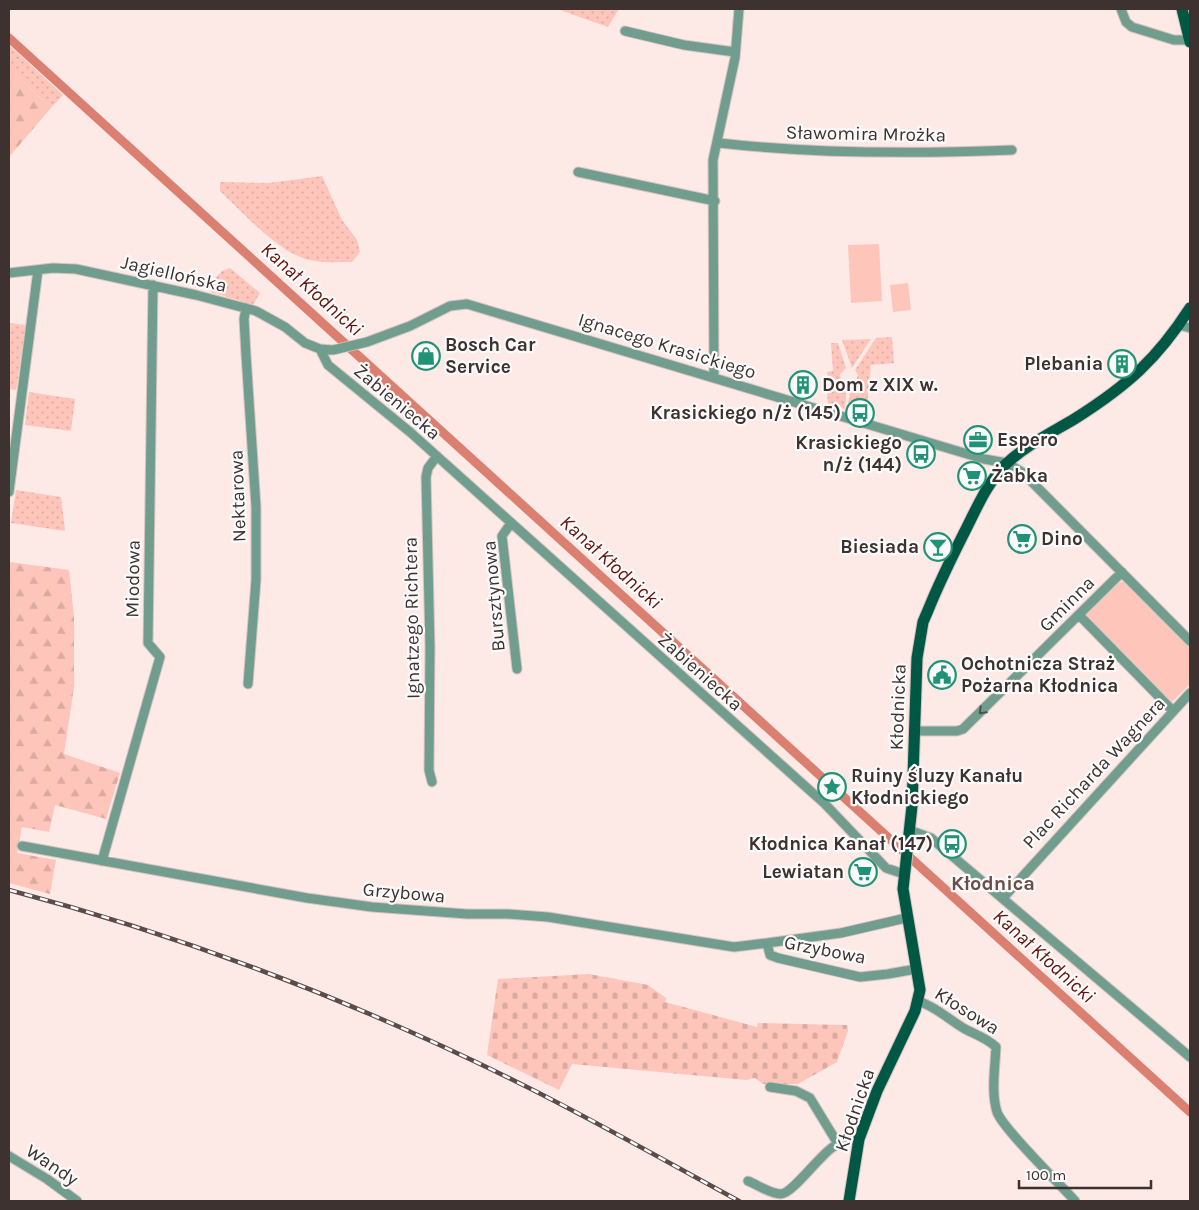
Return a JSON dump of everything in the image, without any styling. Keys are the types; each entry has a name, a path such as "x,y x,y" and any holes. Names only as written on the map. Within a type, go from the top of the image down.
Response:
{"main road":[{"path":"1182,9 1190,41"},
{"name":"Kłodnicka","path":"849,1201 859,1139 877,1091 918,1001 920,990 906,918 904,871 917,658 923,622 940,582 992,480 1007,463 1123,387 1148,365 1185,327 1190,308"}],"street":[{"path":"714,377 713,160 719,143 735,52 739,9"},
{"path":"1121,9 1126,22 1132,27 1174,40 1190,41"},
{"path":"626,31 684,44 735,52"},
{"name":"Sławomira Mrożka","path":"719,143 770,148 895,152 1012,150"},
{"path":"578,172 714,201"},
{"name":"Jagiellońska","path":"9,273 76,269 154,285 246,308 265,315 306,343 320,349"},
{"path":"9,492 38,270"},
{"name":"Miodowa","path":"102,861 160,657 148,643 154,285"},
{"name":"Ignacego Krasickiego","path":"320,349 333,350 368,342 410,326 450,306 468,304 984,458 1007,463"},
{"name":"Nektarowa","path":"246,308 245,346 256,506 256,580 248,684"},
{"name":"Żabieniecka","path":"320,349 328,365 437,456 825,804 886,868 904,871"},
{"name":"Ignatzego Richtera","path":"432,782 429,770 430,647 426,477 428,468 437,456"},
{"path":"1007,463 1022,472 1190,640"},
{"name":"Bursztynowa","path":"511,523 502,536 517,669"},
{"name":"Gminna","path":"914,731 957,731 963,729 1122,572"},
{"path":"1079,615 1173,710"},
{"name":"Plac Richarda Wagnera","path":"1003,898 1190,693"},
{"path":"908,830 931,838 1190,1057"},
{"name":"Grzybowa","path":"22,846 307,898 372,907 467,914 507,914 578,920 734,946 840,933 906,918"},
{"name":"Grzybowa","path":"767,943 770,954 778,958 860,976 916,969"},
{"name":"Kłosowa","path":"918,1001 931,1005 964,1029 989,1040 996,1047 995,1094 997,1112 1009,1128 1075,1201"},
{"path":"770,1087 796,1091 810,1098 838,1144"},
{"path":"748,1181 771,1192 781,1194 789,1192 812,1164 838,1144 859,1139"},
{"name":"Wandy","path":"9,1156 47,1179 77,1201"}],"green space":[{"path":"557,9 619,9 608,27"},
{"path":"9,45 63,95 51,108 9,68"},
{"path":"9,68 51,108 9,157"},
{"path":"322,176 342,220 357,240 360,252 352,262 324,262 304,259 288,251 257,226 220,191 220,182 269,183"},
{"path":"879,244 882,301 851,303 848,245"},
{"path":"230,268 260,293 253,305 211,292 211,283 222,271"},
{"path":"908,283 911,310 893,312 890,285"},
{"path":"9,323 26,325 16,390 9,389"},
{"path":"892,337 894,363 871,365 866,415 847,410 851,385 856,382 858,375 855,370 876,338"},
{"path":"871,339 852,368 842,340"},
{"path":"831,343 838,343 846,368 840,374 841,380 847,386 845,409 828,404 827,392 834,391 834,378 828,378 827,372 833,371"},
{"path":"29,392 75,399 71,431 25,425"},
{"path":"16,490 61,497 65,531 11,523"},
{"path":"9,562 69,570 74,617 74,687 64,754 120,773 106,819 55,805 49,832 22,827 17,853 56,860 50,894 9,883"},
{"path":"1119,582 1125,582 1190,648 1190,684 1171,703 1085,615"},
{"path":"589,974 648,985 666,998 665,1002 757,1027 758,1023 847,1025 848,1031 837,1062 798,1084 763,1084 755,1078 746,1080 572,1064 559,1090 487,1055 498,979"}],"waterway":[{"name":"Kanał Kłodnicki","path":"9,38 1190,1112"}],"railway":[{"path":"9,890 74,908 204,950 268,973 393,1024 456,1052 545,1096 739,1201"}],"place":[{"name":"Bosch Car Service","path":"426,356"},
{"name":"Plebania","path":"1122,364"},
{"name":"Dom z XIX w.","path":"803,385"},
{"name":"Krasickiego n/ż (145)","path":"860,413"},
{"name":"Espero","path":"978,440"},
{"name":"Krasickiego n/ż (144)","path":"921,454"},
{"name":"Żabka","path":"972,476"},
{"name":"Dino","path":"1022,539"},
{"name":"Biesiada","path":"938,547"},
{"name":"Ochotnicza Straż Pożarna Kłodnica","path":"942,675"},
{"name":"Ruiny śluzy Kanału Kłodnickiego","path":"832,787"},
{"name":"Kłodnica Kanał (147)","path":"952,844"},
{"name":"Lewiatan","path":"863,872"}],"district":[{"name":"Kłodnica","path":"993,883"}]}
